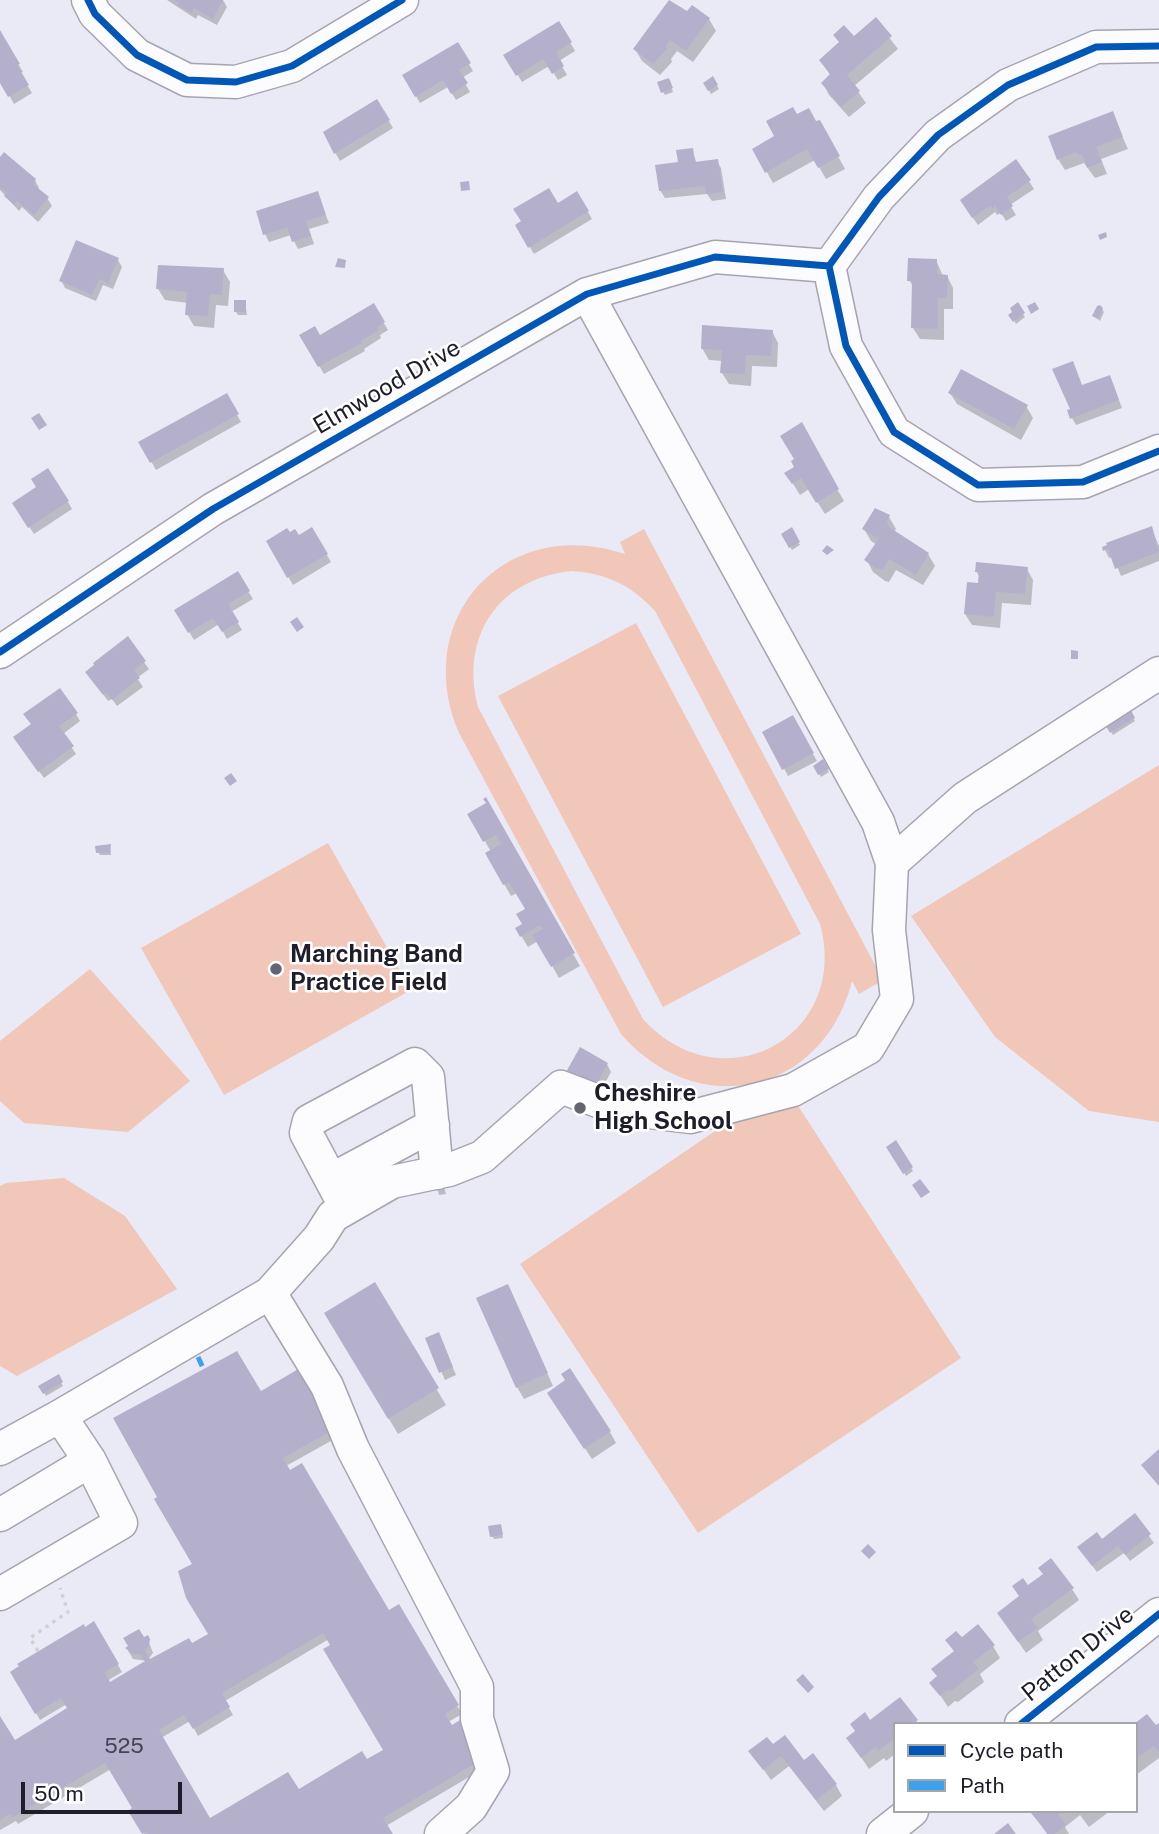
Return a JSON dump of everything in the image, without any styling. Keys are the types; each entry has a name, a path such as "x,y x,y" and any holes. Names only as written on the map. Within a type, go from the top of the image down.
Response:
{"street":[{"path":"88,0 95,14 137,55 187,80 236,82 292,66 402,0"},
{"path":"1159,47 1096,47 1007,85 938,135 879,197 829,266 846,346 894,432 978,485 1083,482 1159,452"},
{"name":"Elmwood Drive","path":"0,652 213,509 587,294 715,257 829,266"},
{"path":"0,1449 270,1293 319,1238 333,1216 346,1208 392,1182 437,1173 482,1157 561,1087 616,1108 690,1117 793,1090 868,1048 897,999 889,930 892,863 878,822 587,294"},
{"path":"892,863 965,798 1159,673"},
{"path":"346,1208 306,1133 309,1121 408,1066 418,1065 428,1077 437,1173"},
{"path":"331,1180 433,1125"},
{"path":"270,1293 327,1386 353,1449 477,1687 477,1719 493,1771 471,1807 441,1834"},
{"path":"0,1594 121,1523 90,1461 60,1416"},
{"path":"0,1516 90,1461"},
{"name":"Patton Drive","path":"1024,1722 1159,1614"},
{"path":"883,1834 909,1813"}],"path":[{"path":"38,1651 30,1638 68,1612 59,1582"}],"shaded area":[{"path":"644,529 883,980 859,994 852,981 837,1020 814,1050 786,1071 754,1083 720,1086 685,1079 652,1062 621,1034 459,733 447,690 448,650 459,615 479,585 507,562 542,549 582,545 625,554 620,542","holes":["571,571 584,572 627,587 655,611 820,924 825,964 817,999 798,1027 773,1047 742,1057 708,1057 675,1045 643,1019 478,707 474,681 475,657 480,635 490,615 505,599 523,586 545,576"]},
{"path":"636,623 801,934 663,1007 498,696"},
{"path":"1159,765 1159,1122 1089,1111 995,1037 911,916"},
{"name":"Marching Band Practice Field","path":"328,843 411,990 224,1095 141,948"},
{"path":"90,969 190,1081 128,1132 24,1123 0,1101 0,1041"},
{"path":"784,1084 961,1358 698,1533 520,1264"},
{"path":"64,1178 125,1216 177,1289 17,1376 0,1366 0,1186 6,1183"}],"building":[{"path":"174,0 223,0 213,19 194,8 191,13 177,5 179,3"},
{"path":"669,0 687,11 692,5 710,18 686,51 670,40 667,49 653,64 633,49"},
{"path":"876,17 892,36 847,75 860,91 841,107 821,83 830,74 819,60 839,42 833,35 844,25 854,36"},
{"path":"559,21 572,42 556,52 564,66 552,74 543,59 516,76 503,55"},
{"path":"0,30 29,85 8,97 0,83"},
{"path":"458,42 471,63 459,70 468,83 451,94 443,80 415,97 402,75"},
{"path":"713,76 718,85 708,91 703,83"},
{"path":"669,78 673,88 661,93 657,82"},
{"path":"377,99 390,120 334,154 323,132"},
{"path":"793,107 797,114 809,108 816,121 820,120 840,156 818,168 807,149 765,173 752,149 774,136 766,121"},
{"path":"1113,111 1123,137 1096,147 1102,162 1087,168 1082,154 1077,155 1076,152 1057,160 1048,136"},
{"path":"693,148 695,162 718,159 723,192 706,194 705,186 659,191 655,165 678,162 676,150"},
{"path":"4,152 36,179 33,184 49,197 34,215 17,201 14,205 4,196 7,193 0,187 0,157"},
{"path":"1016,159 1031,180 1007,197 1013,206 1001,215 995,206 992,209 990,206 972,218 960,200"},
{"path":"469,181 470,190 461,191 460,182"},
{"path":"549,188 558,203 577,191 589,211 528,248 515,225 521,221 513,209"},
{"path":"318,191 326,215 306,221 311,236 292,242 287,228 263,235 256,211"},
{"path":"1106,232 1107,237 1100,240 1098,235"},
{"path":"76,240 119,258 108,283 99,279 92,295 59,281"},
{"path":"338,258 346,260 345,268 335,267"},
{"path":"908,258 937,259 937,274 948,275 947,298 938,298 938,329 911,328 912,281 907,281"},
{"path":"158,265 224,268 222,295 210,294 208,316 185,315 187,292 156,289"},
{"path":"234,300 246,300 246,312 234,312"},
{"path":"1018,302 1025,313 1013,322 1008,315 1012,312 1010,308"},
{"path":"1035,302 1039,309 1031,314 1027,306"},
{"path":"374,303 385,322 377,327 379,330 361,341 362,343 318,367 299,335 315,326 320,335"},
{"path":"1100,305 1103,308 1098,319 1092,316"},
{"path":"702,325 773,330 771,356 746,355 745,374 720,373 722,350 701,349"},
{"path":"1073,361 1082,385 1110,375 1119,400 1070,419 1067,410 1070,409 1052,369"},
{"path":"961,369 1028,405 1014,429 948,393"},
{"path":"227,393 239,414 150,463 138,442"},
{"path":"39,413 47,425 39,430 31,418"},
{"path":"802,422 839,489 816,503 801,478 792,484 784,473 794,467 791,461 794,459 780,436"},
{"path":"48,468 69,501 28,528 12,503 36,487 31,479"},
{"path":"875,508 890,515 887,522 889,527 929,553 916,575 889,559 883,570 864,560 880,537 877,538 862,529"},
{"path":"1152,526 1159,552 1115,569 1108,549 1103,551 1102,547 1107,545 1106,543"},
{"path":"312,527 328,554 287,578 266,541 287,528 290,532 295,529 299,535"},
{"path":"792,527 800,542 789,548 781,534"},
{"path":"827,545 834,550 827,555 822,551"},
{"path":"976,562 1028,567 1025,594 996,592 994,617 964,614 967,582 978,583"},
{"path":"238,571 250,591 228,604 239,622 222,632 213,618 188,633 174,610"},
{"path":"297,617 304,627 297,632 290,622"},
{"path":"128,636 146,661 134,670 140,678 112,700 106,692 103,695 85,672"},
{"path":"1071,650 1078,651 1078,659 1071,659"},
{"path":"60,688 78,713 59,726 74,746 38,772 13,737 31,724 23,714"},
{"path":"1131,710 1135,718 1110,733 1106,726"},
{"path":"793,715 814,753 782,770 762,732"},
{"path":"823,759 829,769 818,775 813,766"},
{"path":"231,773 237,781 230,786 224,778"},
{"path":"486,797 575,953 551,967 532,935 543,929 540,925 520,937 515,928 522,924 516,914 525,909 509,882 503,885 485,853 501,844 496,835 483,842 467,814 486,803 483,799"},
{"path":"111,844 110,852 96,853 95,846"},
{"path":"580,1047 608,1063 594,1089 565,1074"},
{"path":"896,1140 913,1167 903,1174 886,1147"},
{"path":"920,1179 930,1192 921,1198 912,1185"},
{"path":"375,1282 439,1388 388,1419 324,1313"},
{"path":"508,1284 548,1373 516,1388 476,1298"},
{"path":"439,1332 453,1367 439,1373 425,1338"},
{"path":"237,1351 261,1391 300,1368 335,1429 283,1458 290,1470 302,1463 389,1610 399,1604 459,1705 445,1714 452,1725 460,1720 483,1759 383,1818 393,1834 142,1834 128,1811 132,1808 105,1763 12,1818 10,1814 0,1820 0,1716 15,1740 67,1708 61,1698 35,1714 10,1672 19,1666 17,1664 84,1624 85,1627 94,1621 119,1664 105,1672 110,1682 145,1661 140,1654 133,1654 125,1648 128,1646 123,1638 139,1629 144,1637 148,1635 150,1639 145,1651 150,1659 189,1638 192,1643 208,1634 186,1598 178,1571 192,1564 154,1499 157,1497 113,1418","holes":["323,1633 330,1645 323,1649 383,1750 367,1759 362,1751 299,1789 288,1772 210,1818 159,1730 184,1715 193,1729 230,1707 222,1693"]},
{"path":"570,1368 611,1431 584,1449 547,1393 565,1380 561,1374"},
{"path":"59,1374 63,1382 43,1394 38,1386"},
{"path":"1159,1449 1159,1486 1141,1465"},
{"path":"1135,1513 1151,1534 1125,1555 1118,1546 1092,1566 1077,1547 1097,1532 1102,1539"},
{"path":"501,1524 503,1535 490,1537 488,1526"},
{"path":"868,1544 876,1552 869,1559 861,1551"},
{"path":"1051,1558 1074,1588 1031,1619 1038,1628 1018,1642 997,1613 1019,1596 1012,1586 1023,1578 1028,1585 1043,1574 1038,1568"},
{"path":"978,1624 995,1645 973,1662 979,1669 951,1691 947,1690 940,1696 929,1683 937,1676 931,1669 954,1651 945,1640 956,1631 962,1637"},
{"path":"803,1674 814,1687 808,1693 796,1680"},
{"path":"900,1697 918,1720 893,1722 893,1740 878,1751 876,1747 861,1758 846,1738 855,1731 850,1724 865,1712 870,1720"},
{"path":"1147,1714 1156,1725 1159,1723 1159,1752 1154,1746 1138,1758 1137,1722"},
{"path":"785,1735 804,1760 813,1753 837,1784 816,1800 781,1756 763,1770 748,1751 767,1737 773,1744"},
{"path":"1031,1813 1061,1813 1058,1815 1066,1825 1055,1834 1048,1834"},
{"path":"1008,1823 1016,1834 994,1834"}],"marked path":[{"path":"198,1357 203,1368"}],"cycle path":[{"path":"88,0 95,14 137,55 187,80 236,82 292,66 402,0"},
{"path":"1159,46 1096,47 1008,85 938,135 879,197 829,266 846,346 894,432 978,485 1083,482 1159,451"},
{"path":"0,652 213,509 587,294 715,257 829,266"},
{"path":"1024,1722 1159,1614"}],"place":[{"name":"Marching Band Practice Field","path":"276,969"},
{"name":"Cheshire High School","path":"580,1108"}]}
